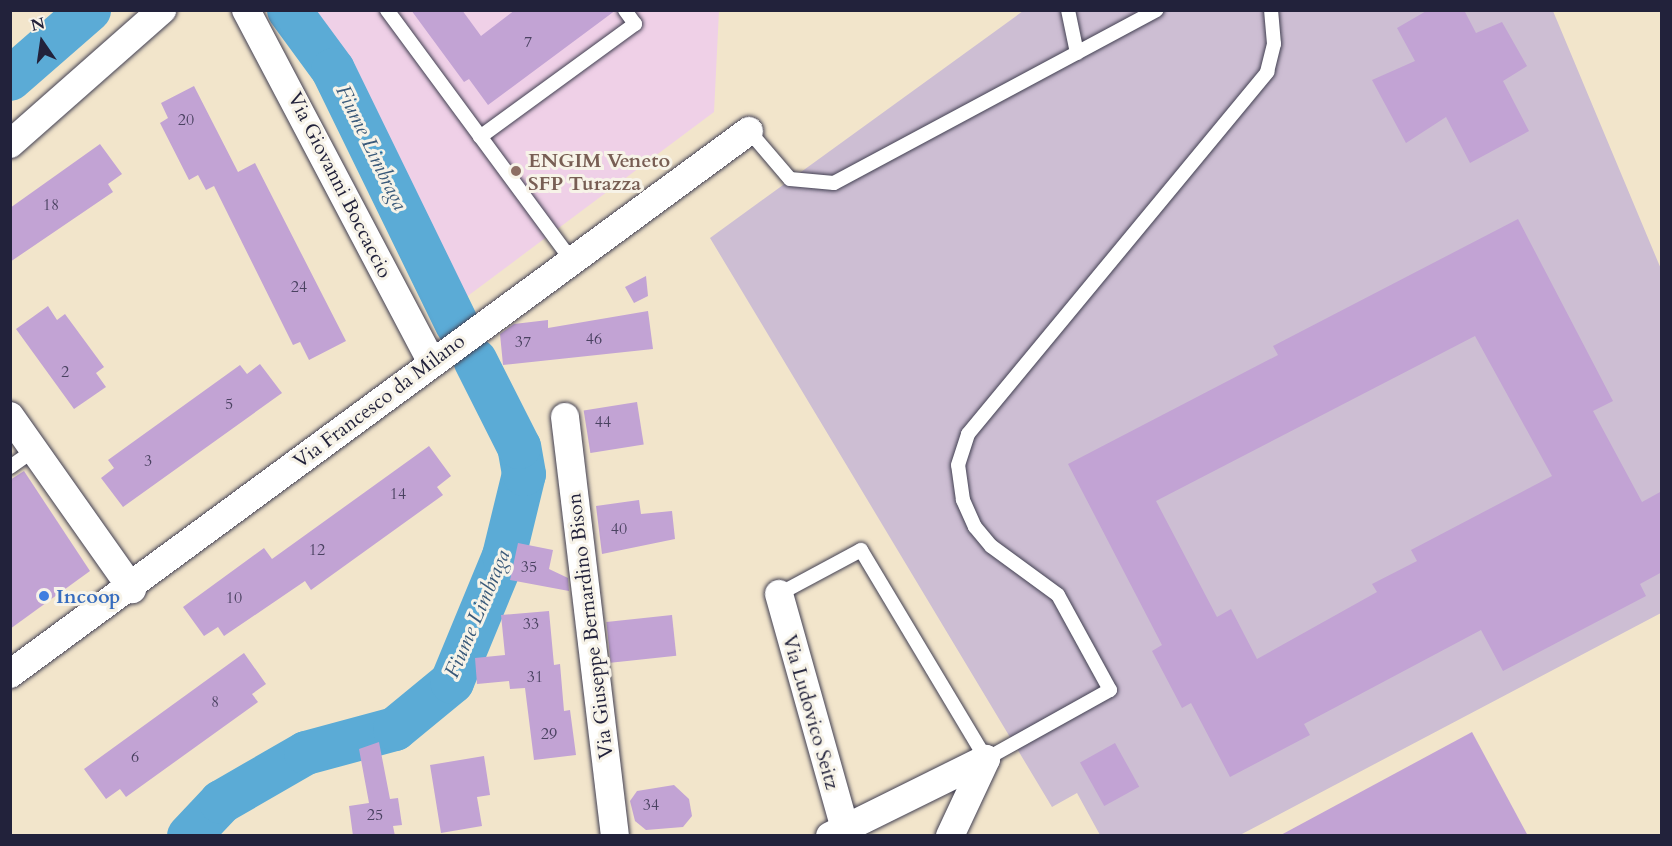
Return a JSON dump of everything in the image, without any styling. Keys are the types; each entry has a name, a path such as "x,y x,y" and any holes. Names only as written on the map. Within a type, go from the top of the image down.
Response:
{"street":[{"path":"10,144 162,10"},
{"name":"Via Giovanni Boccaccio","path":"246,10 431,362"},
{"name":"Via Francesco da Milano","path":"11,672 132,589 570,258 748,131"},
{"path":"10,416 132,589"},
{"name":"Via Giuseppe Bernardino Bison","path":"565,417 615,836"},
{"name":"Via Ludovico Seitz","path":"779,594 841,833 986,759"},
{"path":"950,836 986,759"}],"lane":[{"path":"387,10 570,258"},
{"path":"480,137 635,24 625,10"},
{"path":"1068,10 1077,53"},
{"path":"748,131 790,179 834,183 1157,10"},
{"path":"779,594 861,550 986,759 1110,690 1058,595 991,546 975,527 963,500 958,465 968,434 1267,72 1274,44 1271,10"},
{"path":"10,467 34,450"}],"shaded area":[{"name":"ENGIM Veneto SFP Turazza","path":"316,11 719,11 714,112 461,301"},
{"path":"1023,11 1553,11 1661,269 1661,613 1240,835 1100,835 1077,793 1052,807 710,238"}],"building":[{"path":"411,10 462,10 481,36 515,10 616,10 488,105 469,79 464,82"},
{"path":"1428,10 1464,10 1476,33 1502,22 1527,66 1503,81 1529,131 1470,163 1446,117 1406,143 1372,80 1415,61 1397,28"},
{"path":"194,86 238,172 255,163 346,341 309,360 300,342 293,345 214,186 206,190 198,175 189,180 160,123 168,118 161,103"},
{"path":"100,144 122,174 108,184 113,192 10,262 10,208"},
{"path":"1518,219 1613,401 1593,411 1642,502 1662,491 1662,572 1640,584 1646,596 1503,671 1481,630 1304,724 1310,735 1230,777 1191,703 1182,708 1152,651 1162,645 1068,464 1278,355 1273,346","holes":["1475,336 1552,476 1411,550 1417,561 1372,584 1377,592 1257,659 1231,609 1217,617 1156,501"]},
{"path":"646,276 648,296 634,303 625,287"},
{"path":"48,306 57,320 65,314 104,367 96,373 106,387 74,409 16,329"},
{"path":"648,311 653,349 503,365 500,334 514,324 548,320 548,328"},
{"path":"260,364 282,393 123,507 101,478 114,468 108,460 240,365 247,374"},
{"path":"637,402 644,444 590,453 584,410"},
{"path":"429,446 451,476 437,487 443,495 311,590 305,581 224,636 218,627 204,636 183,607 264,548 272,559"},
{"path":"24,471 90,571 10,629 10,480"},
{"path":"639,500 641,514 672,511 675,539 602,554 596,506"},
{"path":"518,543 553,550 549,569 568,578 569,591 510,580"},
{"path":"549,611 554,665 560,664 564,711 570,710 576,755 534,760 525,688 510,689 509,681 477,684 475,658 505,655 501,615"},
{"path":"672,615 676,656 611,663 606,622"},
{"path":"244,653 266,684 252,694 258,702 126,797 120,789 106,799 84,769"},
{"path":"1472,732 1528,836 1279,836"},
{"path":"379,742 390,799 398,798 402,825 393,826 395,836 353,836 349,806 369,803 359,749"},
{"path":"1115,743 1139,787 1104,806 1080,762"},
{"path":"484,756 490,795 477,797 482,826 441,833 430,765"},
{"path":"674,785 689,799 692,816 683,827 646,830 635,821 630,801 637,791"}],"waterway":[{"name":"Fiume Limbraga","path":"10,79 89,10"},
{"name":"Fiume Limbraga","path":"289,10 333,70 457,324"},
{"name":"Fiume Limbraga","path":"189,836 221,802 306,753 395,729 452,682 504,556 524,474 519,447 475,360"}],"place":[{"name":"ENGIM Veneto SFP Turazza","path":"516,171"},
{"name":"Incoop","path":"44,596"}]}
